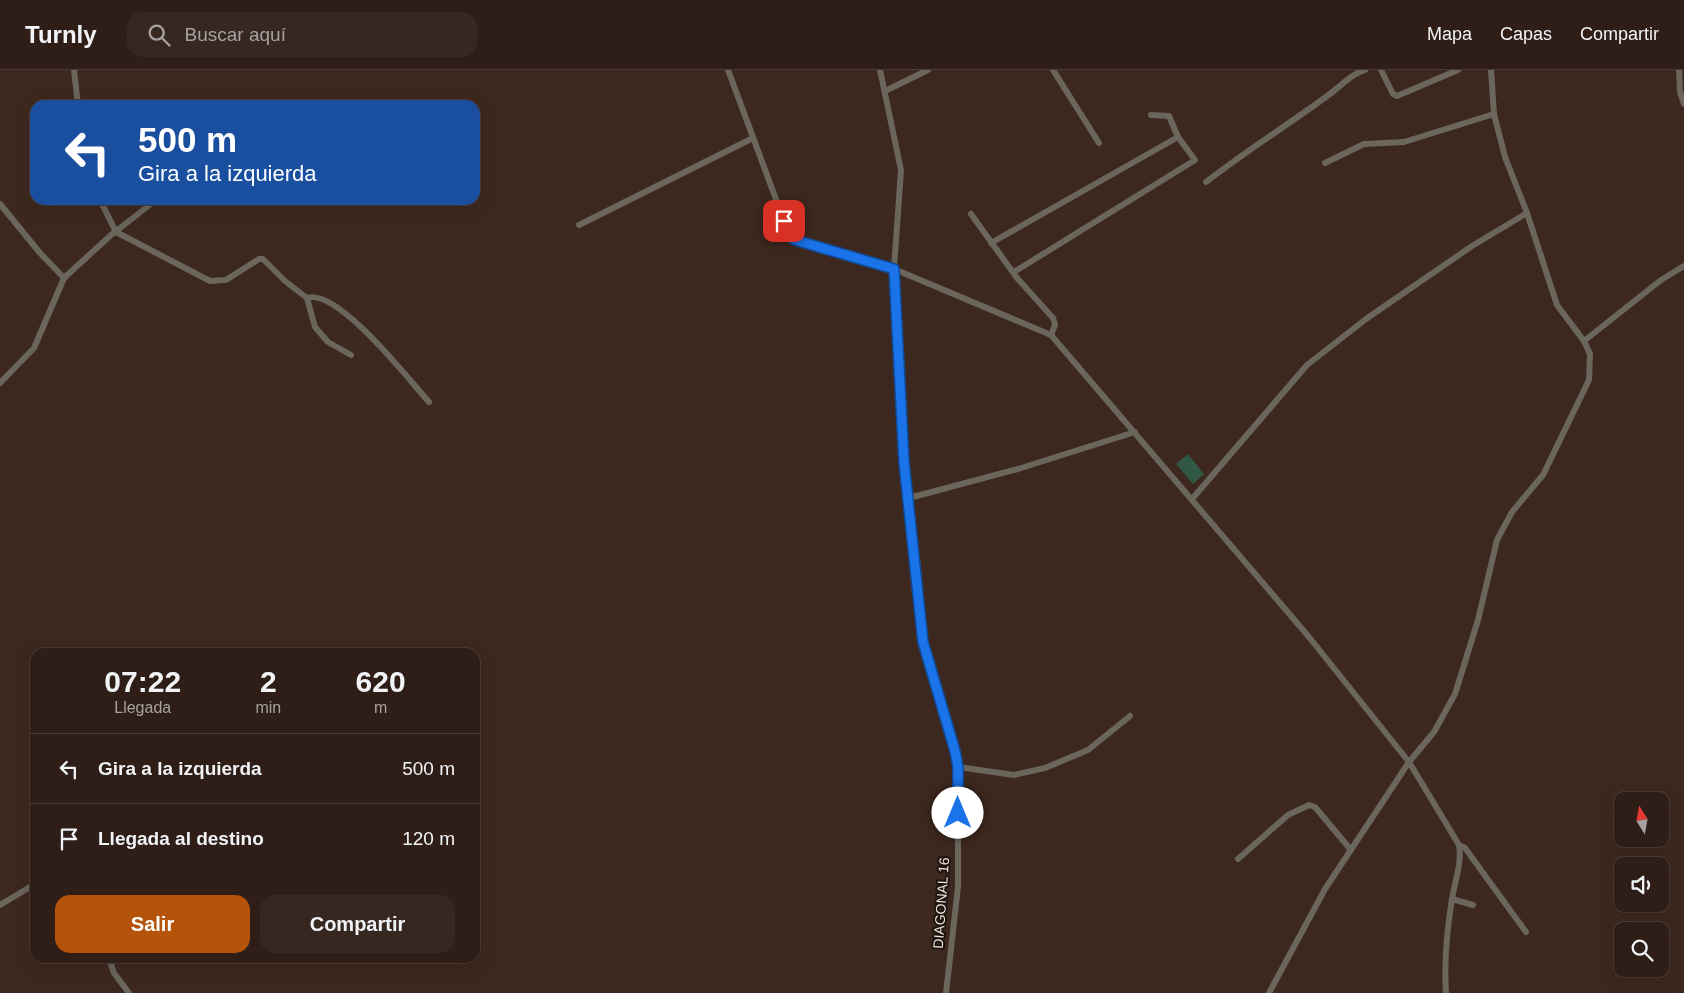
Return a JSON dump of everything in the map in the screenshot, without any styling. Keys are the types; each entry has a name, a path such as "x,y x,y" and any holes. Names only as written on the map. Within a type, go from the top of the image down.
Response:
{"street":[{"path":"74,70 77,100"},
{"path":"728,70 790,237 894,269 1051,335 1309,637 1409,762 1459,845 1459,865 1452,899 1444,969 1446,993"},
{"path":"885,91 928,70"},
{"path":"1053,70 1099,143"},
{"path":"1206,182 1243,154 1332,93 1348,78 1365,70"},
{"path":"1382,70 1393,94 1397,96 1458,70"},
{"path":"1269,993 1325,889 1409,762 1434,732 1456,694 1478,620 1497,540 1512,512 1542,475 1589,380 1590,354 1584,341 1557,306 1527,214 1505,157 1494,114 1491,70"},
{"path":"1679,70 1680,92 1684,104"},
{"name":"DIAGONAL 16","path":"881,71 901,170 894,269 904,462 923,642 958,767 958,887 946,993"},
{"path":"1325,162 1364,144 1404,142 1494,114"},
{"path":"1014,272 1194,160 1178,137 1169,116 1151,115"},
{"path":"990,243 1178,137"},
{"path":"579,225 753,138"},
{"path":"0,204 40,253 64,278"},
{"path":"102,205 116,232 210,281 226,280 259,258 264,258 285,281 307,298 316,327 328,342 350,355"},
{"path":"0,383 34,348 64,278 150,205"},
{"path":"971,214 990,243 1054,318 1056,325 1051,335"},
{"path":"1192,499 1307,364 1366,318 1472,246 1527,214"},
{"path":"1584,341 1661,280 1684,266"},
{"path":"307,298 317,296 340,307 429,402"},
{"path":"909,498 1018,468 1135,432"},
{"path":"958,767 1014,775 1045,768 1088,750 1130,716"},
{"path":"1238,859 1288,815 1309,805 1315,807 1351,850"},
{"path":"1459,845 1465,848 1526,932"},
{"path":"0,905 30,887"},
{"path":"1452,899 1473,905"},
{"path":"111,963 114,973 129,993"}],"green space":[{"path":"1188,454 1204,474 1193,484 1176,464"}],"route":[{"path":"784,221 790,237 795,240 894,269 904,462 923,642 955,751 958,767 958,813"}]}
